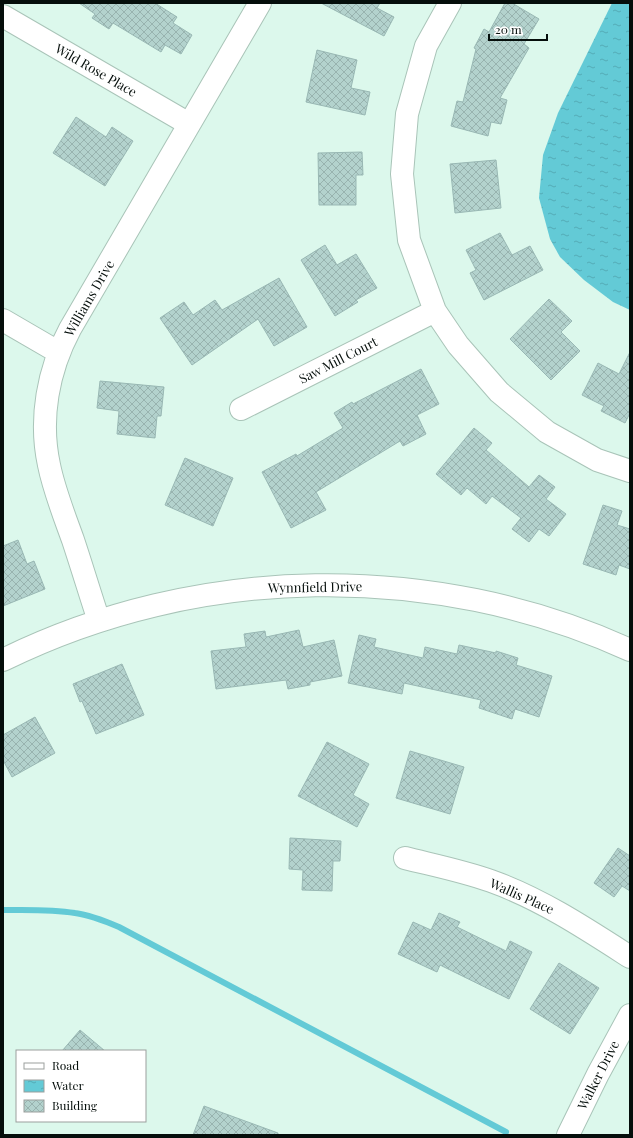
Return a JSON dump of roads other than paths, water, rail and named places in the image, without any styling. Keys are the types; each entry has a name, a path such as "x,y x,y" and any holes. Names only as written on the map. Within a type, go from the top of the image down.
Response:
{"street":[{"name":"Williams Drive","path":"99,621 58,494 47,454 45,431 46,406 51,378 58,352 70,329 260,3"},
{"path":"450,3 426,46 407,114 402,174 410,240 436,311 458,345 499,392 547,432 597,460 630,472"},
{"name":"Wild Rose Place","path":"3,16 189,124"},
{"name":"Saw Mill Court","path":"241,409 436,311"},
{"path":"3,320 58,352"},
{"name":"Wynnfield Drive","path":"3,660 48,639 99,621 150,606 227,592 297,586 361,585 426,591 512,608 572,626 630,650"},
{"name":"Wallis Place","path":"405,858 467,873 516,891 568,918 630,956"},
{"name":"Walker Drive","path":"568,1135 598,1074 630,1015"}],"water":[{"path":"612,3 630,3 630,310 613,302 584,280 560,257 550,239 539,198 543,155 558,113"}],"waterway":[{"path":"3,910 48,910 75,913 103,920 119,927 506,1132"}]}
